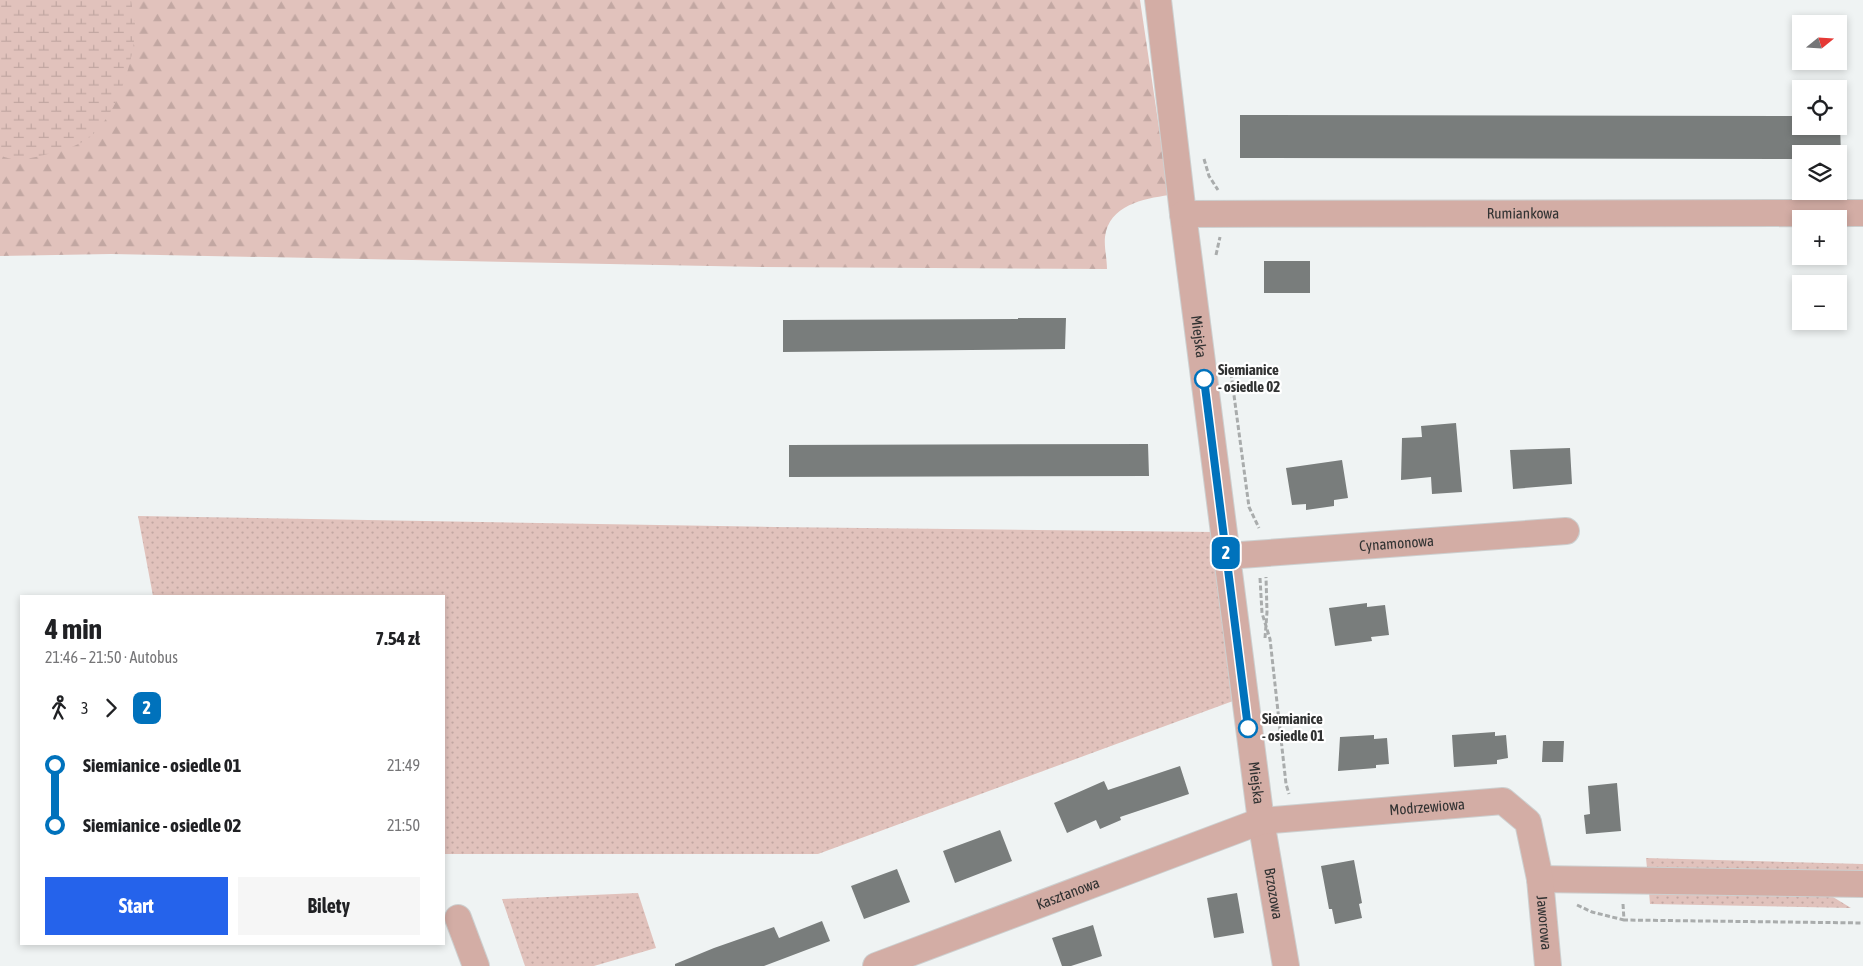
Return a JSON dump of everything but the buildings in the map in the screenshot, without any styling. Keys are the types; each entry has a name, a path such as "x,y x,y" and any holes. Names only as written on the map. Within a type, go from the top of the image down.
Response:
{"street":[{"name":"Miejska","path":"1158,0 1183,214 1261,821"},
{"name":"Rumiankowa","path":"1183,214 1863,213"},
{"name":"Cynamonowa","path":"1226,556 1566,531"},
{"name":"Modrzewiowa","path":"1261,821 1502,801 1528,822 1540,879"},
{"name":"Kasztanowa","path":"876,966 1261,821"},
{"name":"Brzozowa","path":"1261,821 1286,966"},
{"path":"1540,879 1863,884"},
{"name":"Jaworowa","path":"1540,879 1548,966"},
{"path":"458,918 476,966"}],"path":[{"path":"1202,150 1209,176 1227,202 1229,226 1220,237 1215,253 1217,262"},
{"path":"1231,370 1248,507 1257,526 1268,537 1271,566 1265,578 1268,612 1265,639"},
{"path":"1282,788 1292,805 1294,819"},
{"path":"1622,880 1624,920"},
{"path":"1569,902 1592,912 1624,920 1863,923"}],"green space":[{"path":"0,0 1140,0 1169,195 1129,205 1113,218 1108,226 1105,237 1107,269 761,267 111,254 0,256"},
{"path":"0,0 131,0 135,26 127,73 114,106 95,132 84,141 62,151 30,158 11,159 0,155"},
{"path":"138,516 774,527 1213,532 1233,701 818,854 445,854 445,595 153,595"},
{"path":"1646,858 1863,864 1863,874 1647,868"},
{"path":"1649,892 1833,897 1851,908 1650,904"},
{"path":"638,893 656,948 594,966 525,966 502,899"}],"bus line":[{"name":"2","path":"1204,379 1248,728"}],"place":[{"name":"Siemianice - osiedle 02","path":"1204,379"},
{"name":"Siemianice - osiedle 01","path":"1248,728"}]}
